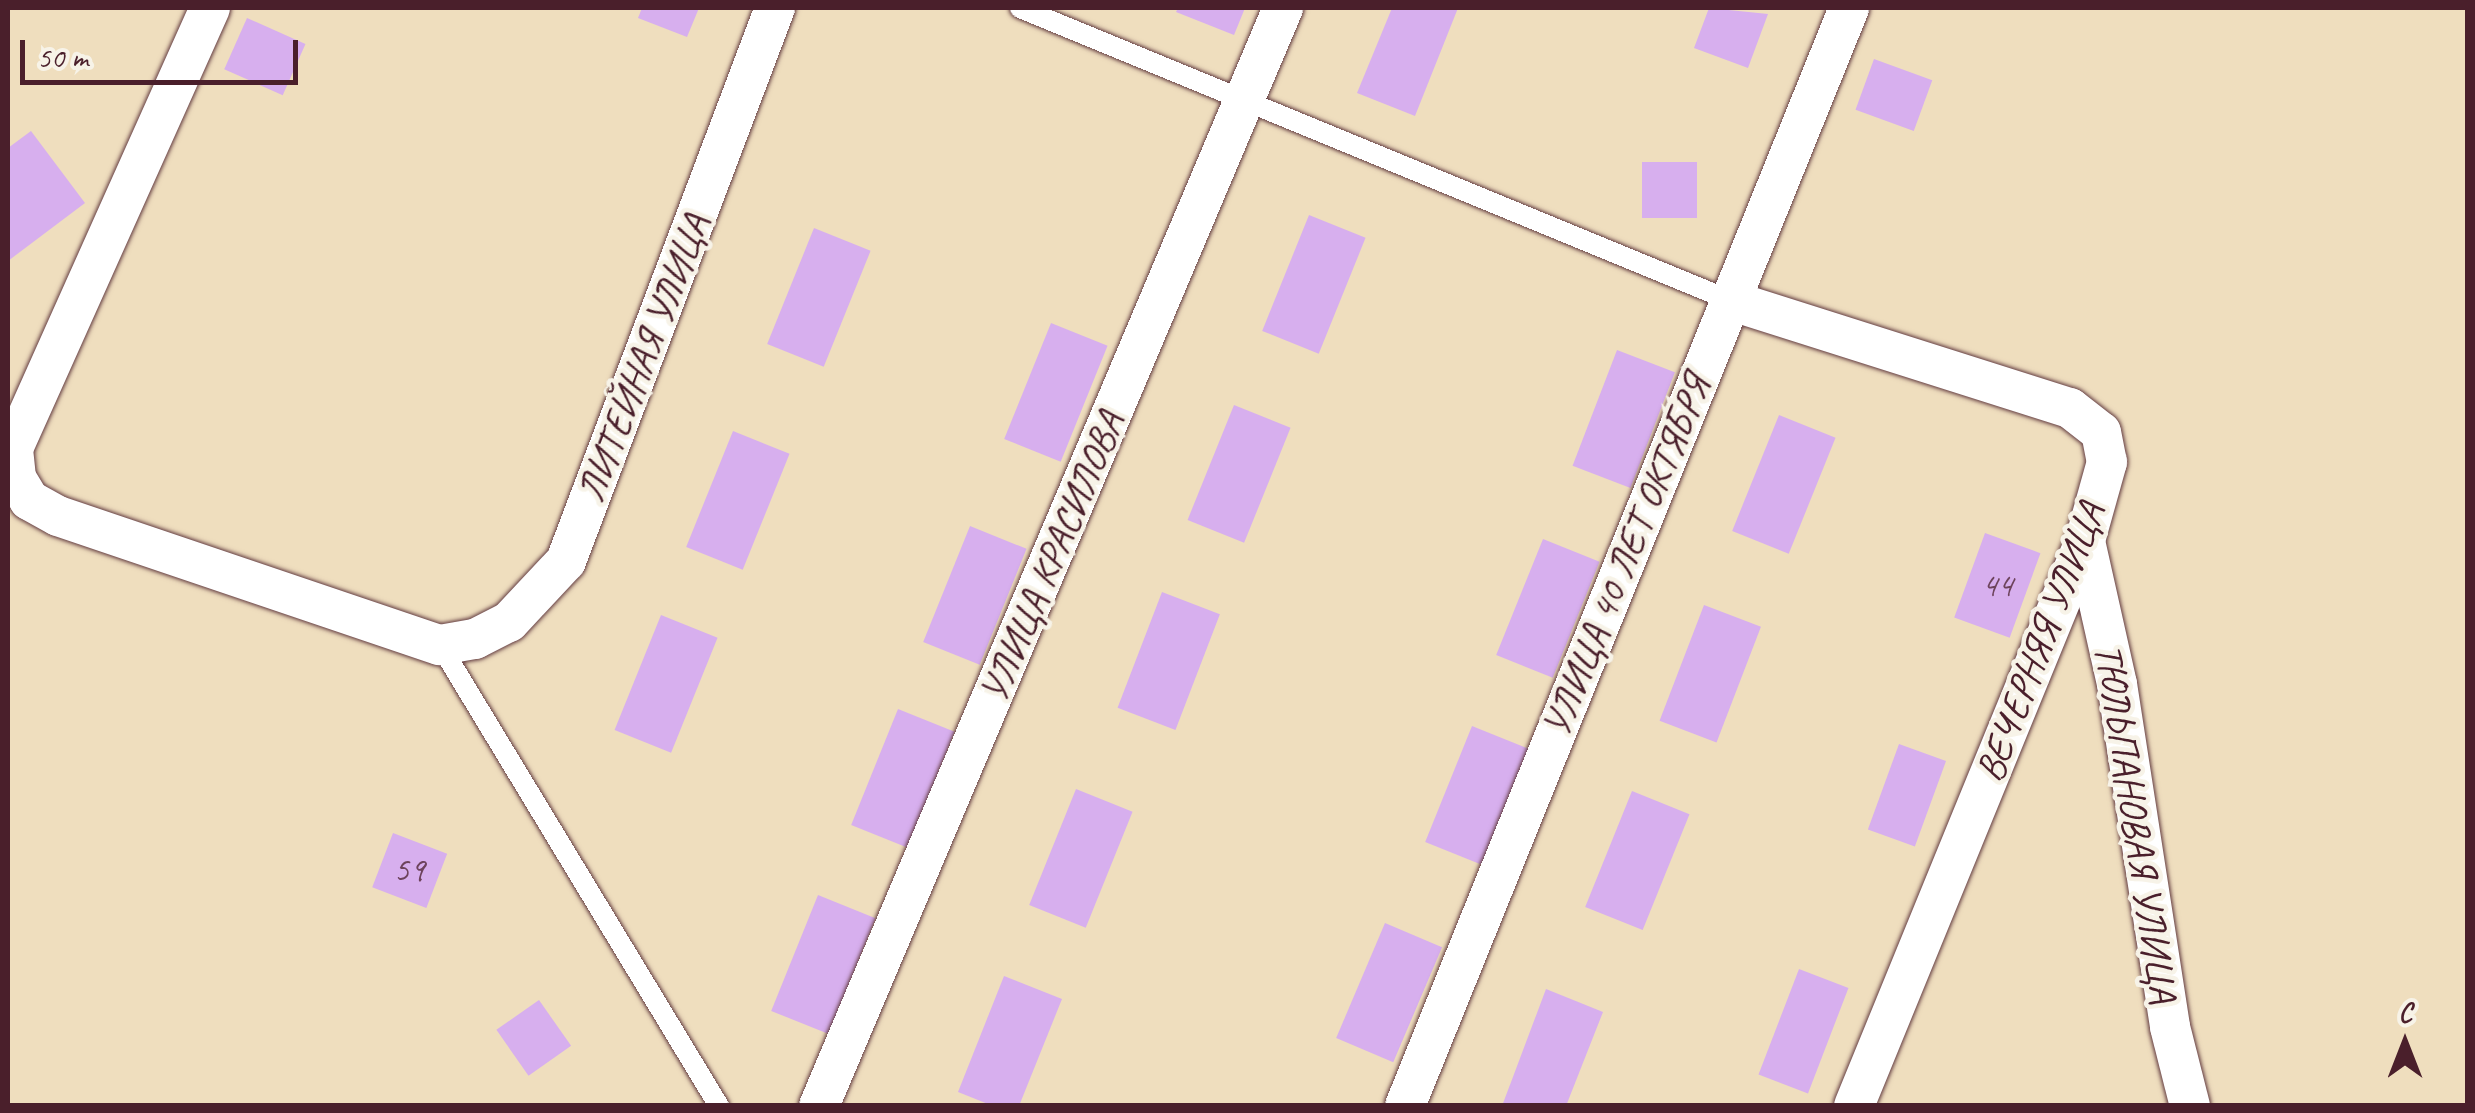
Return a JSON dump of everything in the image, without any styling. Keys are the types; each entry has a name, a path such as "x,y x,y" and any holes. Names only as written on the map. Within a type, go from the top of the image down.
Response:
{"street":[{"path":"210,8 13,448 16,478 29,500 58,516 440,645"},
{"name":"ЛИТЕЙНАЯ УЛИЦА","path":"440,645 474,638 509,622 566,561 775,8"},
{"name":"УЛИЦА КРАСИЛОВА","path":"820,1106 1283,8"},
{"name":"УЛИЦА 40 ЛЕТ ОКТЯБРЯ","path":"1405,1106 1849,8"},
{"name":"ВЕЧЕРНЯЯ УЛИЦА","path":"1728,300 2070,408 2100,432 2107,462 2085,541 1854,1106"},
{"name":"ТЮЛЬПАНОВАЯ УЛИЦА","path":"2085,541 2118,684 2170,1026 2190,1106"}],"lane":[{"path":"1020,8 1728,300"},
{"path":"440,645 718,1106"}],"building":[{"path":"642,8 699,8 687,37 638,18"},
{"path":"1178,8 1245,8 1234,35 1176,12"},
{"path":"1392,8 1458,8 1415,116 1357,93"},
{"path":"1709,8 1768,14 1748,68 1694,48"},
{"path":"247,18 305,44 283,95 224,69"},
{"path":"1874,59 1932,80 1914,131 1856,110"},
{"path":"31,131 85,203 8,261 8,148"},
{"path":"1642,162 1697,162 1697,218 1642,218"},
{"path":"1309,215 1366,238 1319,354 1262,331"},
{"path":"814,228 871,251 824,367 767,344"},
{"path":"1051,323 1108,346 1061,462 1004,439"},
{"path":"1617,350 1675,372 1630,488 1573,466"},
{"path":"1234,405 1291,428 1244,543 1188,520"},
{"path":"1779,415 1836,438 1789,554 1732,531"},
{"path":"733,431 790,454 743,570 686,547"},
{"path":"970,526 1027,549 980,665 923,642"},
{"path":"1985,533 2040,553 2010,638 1954,618"},
{"path":"1543,539 1600,562 1553,678 1496,655"},
{"path":"1162,592 1220,614 1175,730 1118,708"},
{"path":"1704,605 1761,627 1717,743 1660,721"},
{"path":"661,615 718,638 671,753 615,730"},
{"path":"898,709 955,732 908,848 851,825"},
{"path":"1472,726 1529,749 1482,865 1425,842"},
{"path":"1899,744 1946,761 1915,847 1868,830"},
{"path":"1076,789 1133,812 1086,928 1029,905"},
{"path":"1632,791 1689,814 1643,930 1585,907"},
{"path":"393,833 447,854 426,908 372,887"},
{"path":"818,895 875,918 829,1034 771,1011"},
{"path":"1385,923 1442,947 1393,1062 1336,1038"},
{"path":"1799,969 1848,988 1808,1093 1759,1074"},
{"path":"1004,976 1062,999 1019,1106 993,1106 958,1092"},
{"path":"1546,989 1603,1012 1566,1106 1502,1106"},
{"path":"539,1000 571,1046 529,1076 496,1030"}]}
